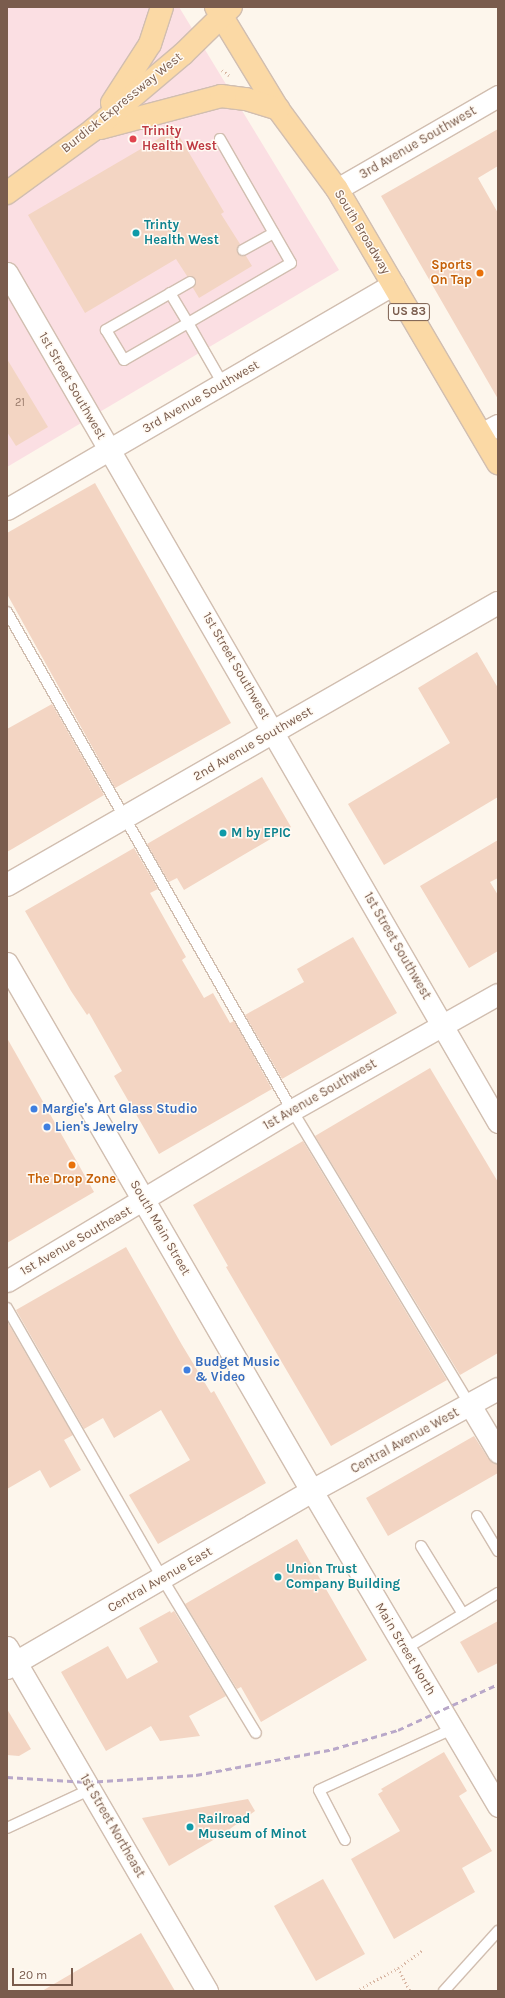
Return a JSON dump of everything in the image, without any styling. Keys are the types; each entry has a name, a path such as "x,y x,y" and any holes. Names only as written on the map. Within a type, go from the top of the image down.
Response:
{"main road":[{"path":"93,130 125,86 150,44 162,7"},
{"name":"Burdick Expressway West","path":"7,193 93,130 183,54 223,10"},
{"name":"South Broadway","path":"223,10 278,109 337,189 393,284 490,430 498,463"},
{"path":"93,130 221,96 246,99 278,109"}],"street":[{"name":"3rd Avenue Southwest","path":"337,189 498,96"},
{"name":"1st Street Southwest","path":"7,272 498,1122"},
{"name":"3rd Avenue Southwest","path":"7,509 393,284"},
{"name":"2nd Avenue Southwest","path":"7,885 498,604"},
{"name":"South Main Street","path":"7,964 312,1492"},
{"name":"1st Avenue Southwest","path":"144,1200 292,1110 498,994"},
{"name":"1st Avenue Southeast","path":"7,1281 144,1200"},
{"name":"Central Avenue West","path":"312,1492 498,1389"},
{"path":"470,1405 498,1452"},
{"name":"Central Avenue East","path":"10,1659 162,1578 312,1492"},
{"name":"Main Street North","path":"312,1492 498,1806"},
{"name":"1st Street Northeast","path":"10,1659 91,1790 207,1991"}],"lane":[{"path":"190,282 106,330 124,360 291,263 220,139"},
{"path":"243,250 274,233"},
{"path":"170,293 223,384"},
{"path":"7,612 126,817 292,1110 470,1405"},
{"path":"7,1308 162,1578 256,1733"},
{"path":"477,1516 498,1551"},
{"path":"421,1546 463,1614"},
{"path":"405,1648 498,1593"},
{"path":"345,1840 319,1790 452,1729"},
{"path":"7,1828 91,1790"},
{"path":"444,1991 498,1931"}],"path":[{"path":"356,1991 398,1968 423,1950"},
{"path":"398,1968 410,1991"}],"shaded area":[{"name":"Trinity Health West","path":"7,7 179,7 339,270 7,467"}],"building":[{"name":"Trinty Health West","path":"175,129 224,212 221,214 240,244 238,253 246,256 252,266 199,298 193,288 195,278 187,276 176,259 85,313 28,215"},
{"path":"498,129 498,166 478,178 498,213 498,399 381,196"},
{"path":"7,359 48,427 16,446 7,432"},
{"path":"95,483 231,723 115,788 7,594 7,533"},
{"path":"477,652 498,688 498,797 384,865 348,804 450,743 418,688"},
{"path":"52,704 104,795 7,852 7,729"},
{"name":"M by EPIC","path":"262,777 291,827 184,890 177,878 169,882 147,844"},
{"path":"498,840 498,878 490,882 498,895 498,951 469,968 420,886"},
{"path":"134,848 158,889 150,893 186,957 182,960 204,998 213,993 230,1023 234,1021 272,1089 159,1154 114,1076 122,1071 89,1013 87,1015 71,991 25,911"},
{"path":"353,937 397,1013 282,1079 245,1015 304,982 297,969"},
{"path":"7,1038 94,1192 7,1243"},
{"path":"430,1068 498,1182 498,1353 460,1375 315,1136"},
{"path":"303,1141 447,1380 331,1446 226,1267 228,1266 193,1205"},
{"path":"126,1247 211,1393 214,1391 266,1483 158,1544 129,1495 190,1460 161,1410 114,1438 103,1418 84,1429 16,1310"},
{"path":"7,1321 73,1435 64,1440 81,1470 50,1488 40,1470 7,1489"},
{"path":"474,1436 488,1458 498,1464 498,1473 388,1536 366,1498"},
{"path":"297,1539 367,1660 261,1722 241,1687 237,1689 185,1604"},
{"path":"170,1611 171,1613 174,1611 226,1696 189,1716 200,1736 160,1741 151,1726 106,1751 61,1672 108,1646 127,1679 158,1662 139,1628"},
{"path":"498,1621 498,1663 478,1673 460,1642"},
{"path":"7,1709 31,1749 19,1756 7,1755"},
{"path":"444,1752 467,1791 459,1796 492,1851 462,1868 475,1892 394,1939 351,1859 400,1831 378,1794 383,1791 381,1789"},
{"name":"Railroad Museum of Minot","path":"248,1799 255,1811 220,1836 169,1866 142,1818"},
{"path":"323,1879 365,1954 316,1981 274,1906"},
{"path":"141,1933 175,1991 42,1991"}],"railway":[{"path":"7,1777 87,1782 196,1775 333,1749 398,1730 498,1684"}],"place":[{"name":"Trinity Health West","path":"133,139"},
{"name":"Trinty Health West","path":"136,233"},
{"name":"Sports On Tap","path":"480,273"},
{"name":"M by EPIC","path":"223,833"},
{"name":"Margie's Art Glass Studio","path":"34,1109"},
{"name":"Lien's Jewelry","path":"47,1127"},
{"name":"The Drop Zone","path":"72,1165"},
{"name":"Budget Music & Video","path":"187,1370"},
{"name":"Union Trust Company Building","path":"278,1577"},
{"name":"Railroad Museum of Minot","path":"190,1827"}]}
